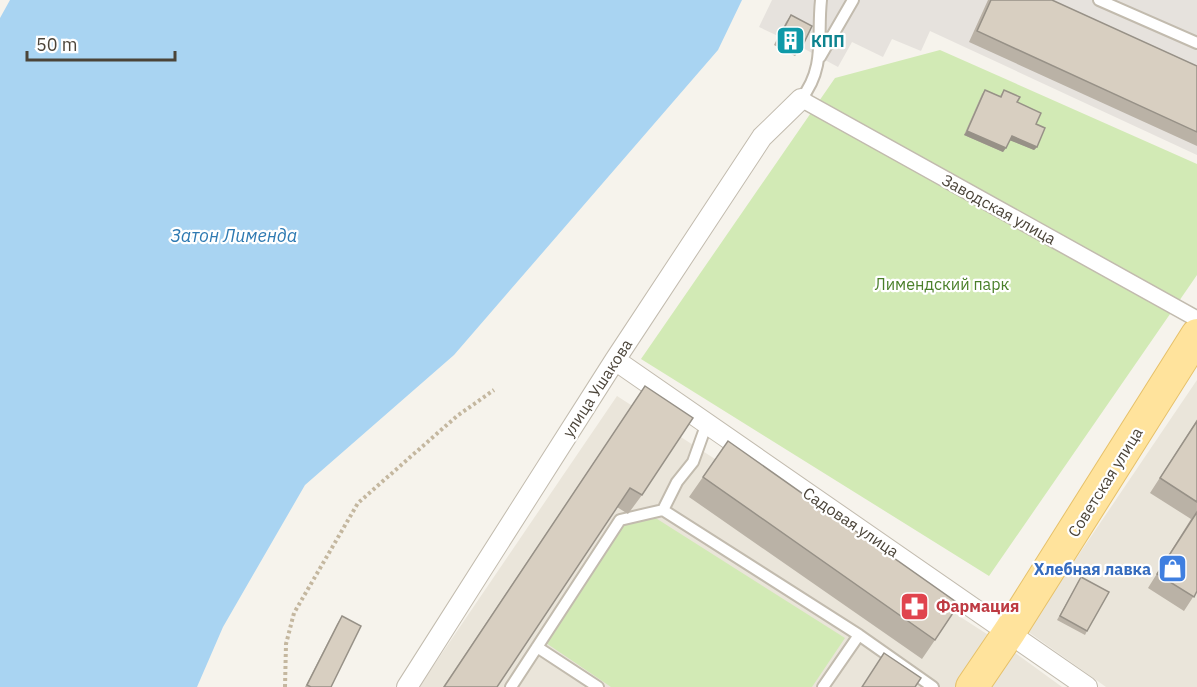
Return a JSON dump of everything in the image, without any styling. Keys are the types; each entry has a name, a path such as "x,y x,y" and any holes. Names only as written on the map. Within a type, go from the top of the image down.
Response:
{"main road":[{"name":"Советская улица","path":"972,687 1010,632 1196,335"}],"street":[{"name":"Заводская улица","path":"801,99 1196,335"},
{"name":"улица Ушакова","path":"407,687 615,360 762,138 801,99"},
{"name":"Садовая улица","path":"615,360 1010,632 1084,686"}],"lane":[{"path":"801,99 814,79 820,57 821,0"},
{"path":"820,57 853,0"},
{"path":"1099,0 1197,43"},
{"path":"663,510 677,482 693,462 707,423"},
{"path":"511,687 620,520 663,510 859,635 933,687"},
{"path":"823,687 859,635"},
{"path":"537,646 598,687"}],"path":[{"path":"285,687 286,644 294,613 358,503 457,416 494,390"}],"shaded area":[{"path":"772,0 1197,0 1197,155 930,31 921,51 892,39 883,57 852,42 838,67 801,47 795,56 774,45 778,36 759,27"},
{"path":"1197,380 1197,687 1106,687 1027,631"},
{"path":"617,396 990,636 956,687 419,687"},
{"path":"1014,652 1062,687 990,687"}],"green space":[{"name":"Лимендский парк","path":"940,50 1197,164 1197,275 989,576 641,359 835,78"},
{"path":"643,510 845,638 812,687 611,687 546,643 617,531"}],"water":[{"name":"Затон Лименда","path":"10,0 742,0 718,50 454,355 305,485 223,627 197,687 0,687 0,18"}],"building":[{"path":"991,0 1052,0 1197,66 1197,132 977,31"},
{"name":"КПП","path":"791,15 812,26 801,49 779,38"},
{"path":"985,90 1001,97 1004,90 1020,97 1017,102 1041,113 1036,124 1045,128 1037,147 1012,136 1006,148 967,131"},
{"path":"645,386 693,418 642,495 630,488 497,687 444,687"},
{"path":"1197,421 1197,502 1160,478"},
{"path":"728,441 959,604 935,640 703,477"},
{"path":"1197,512 1197,591 1194,597 1157,574"},
{"path":"1081,577 1109,592 1087,631 1060,616"},
{"path":"342,616 361,626 331,687 311,687 307,685"},
{"path":"884,653 921,678 915,687 862,687"}],"place":[{"name":"КПП","path":"790,41"},
{"name":"Хлебная лавка","path":"1172,569"},
{"name":"Фармация","path":"915,606"}]}
